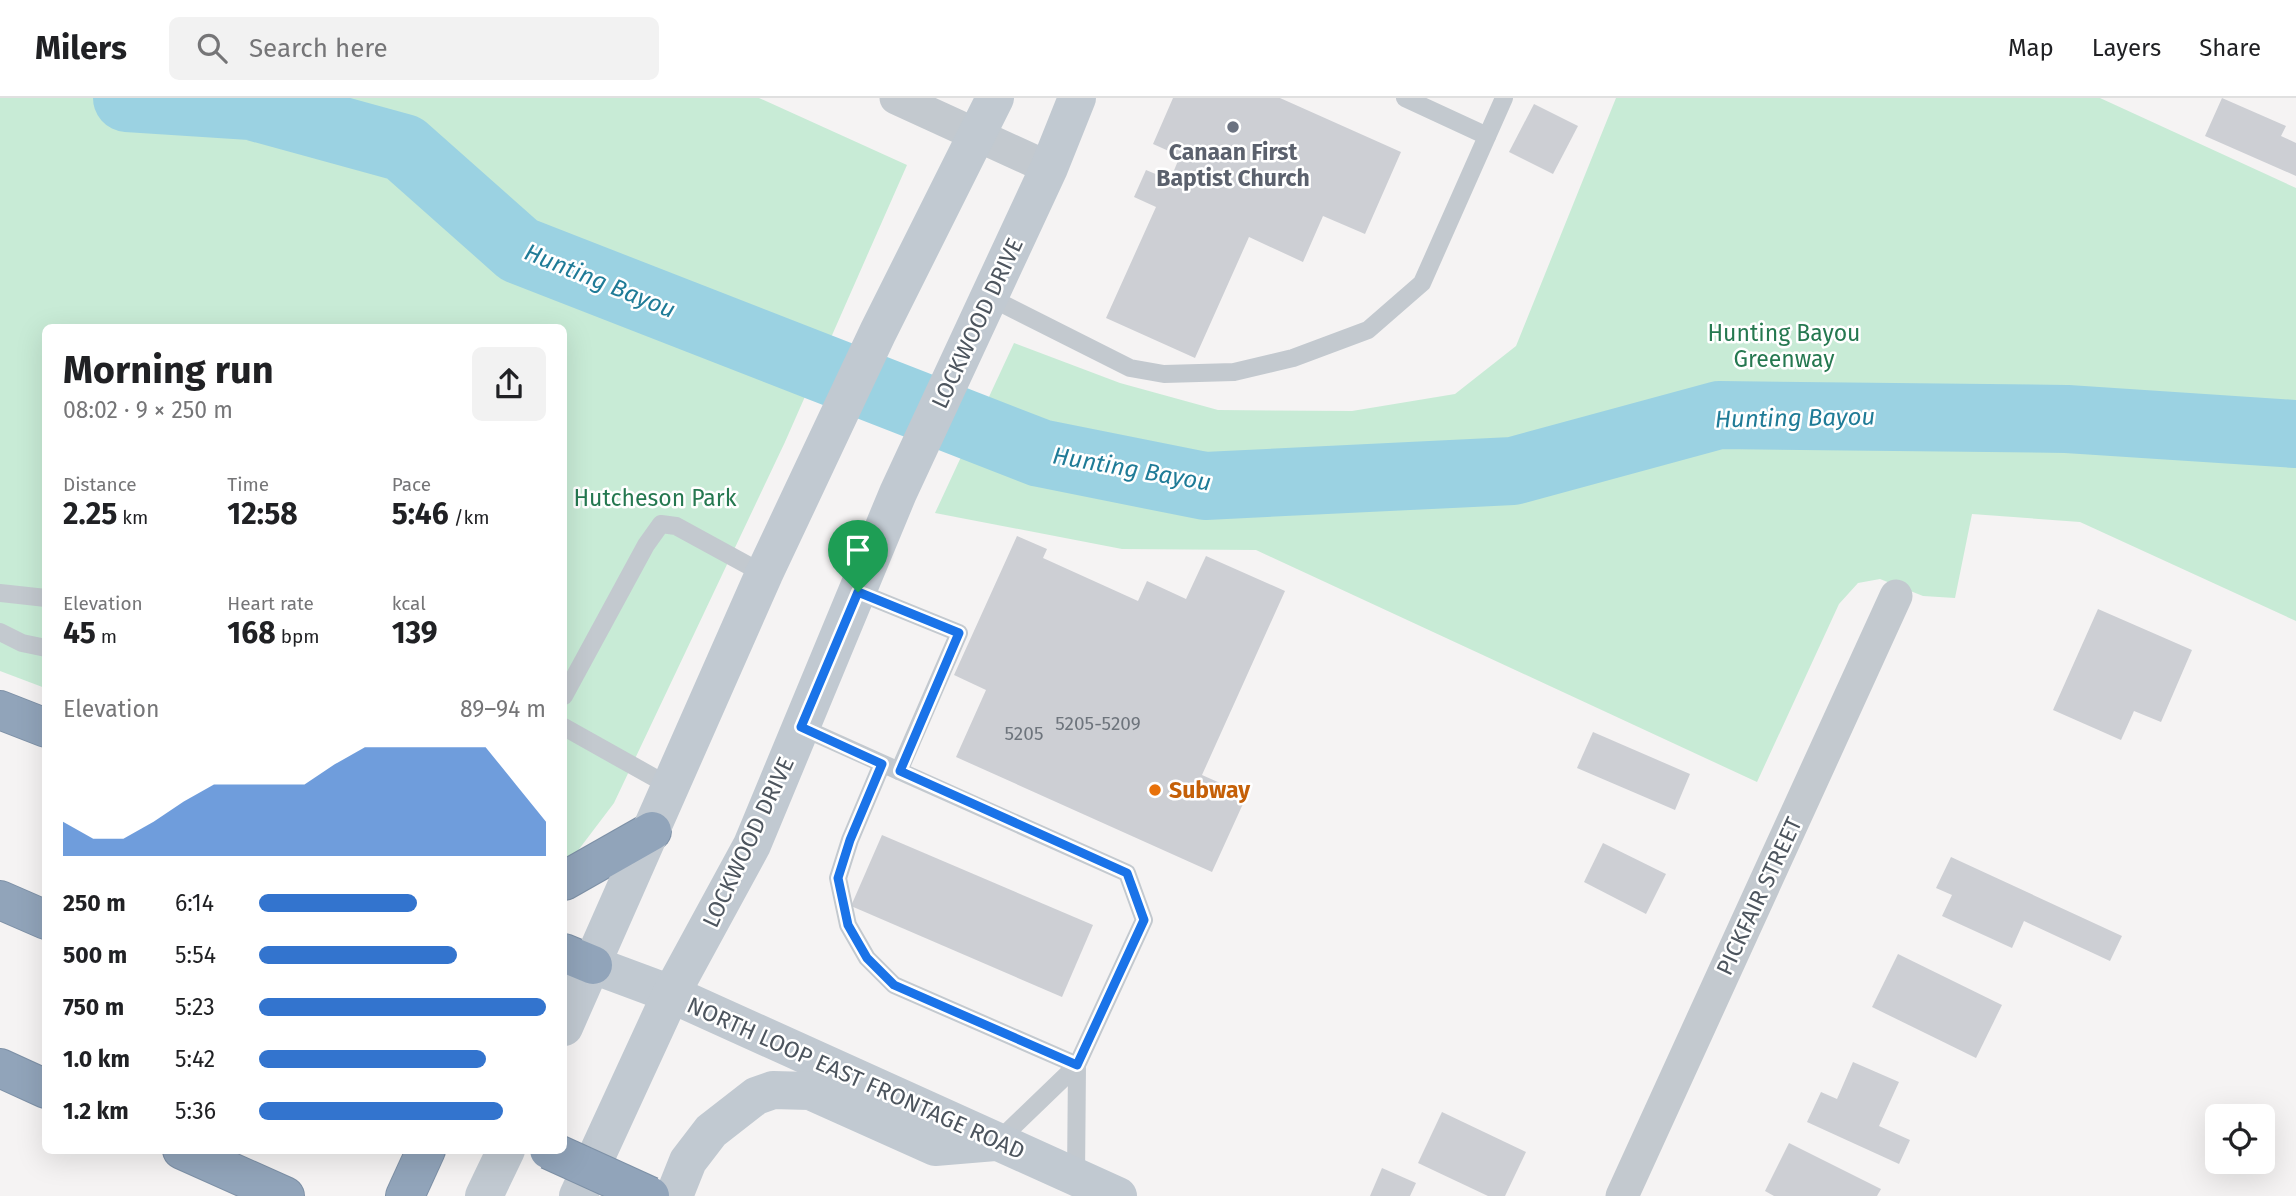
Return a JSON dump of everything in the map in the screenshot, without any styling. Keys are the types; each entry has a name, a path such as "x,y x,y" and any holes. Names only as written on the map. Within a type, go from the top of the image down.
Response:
{"highway":[{"path":"0,710 42,726"},
{"path":"567,879 652,831"},
{"path":"0,900 42,918"},
{"path":"0,1068 42,1086"},
{"path":"191,1154 285,1196"},
{"path":"405,1196 424,1154"},
{"path":"558,1154 650,1196"}],"main road":[{"path":"567,1012 578,959 652,831 765,574 878,332 995,98"},
{"name":"LOCKWOOD DRIVE","path":"578,1196 671,994 752,845 898,493 1049,168 1077,98"},
{"name":"NORTH LOOP EAST FRONTAGE ROAD","path":"578,959 671,994 1118,1196"},
{"path":"674,1196 688,1161 711,1131 756,1096 773,1090 810,1091 935,1147 997,1142"},
{"path":"484,1196 504,1154"}],"street":[{"path":"896,98 1049,168"},
{"name":"PICKFAIR STREET","path":"1622,1196 1896,596"}],"lane":[{"path":"1405,98 1487,136"},
{"path":"989,297 1130,369 1164,374 1234,372 1293,358 1367,330 1422,283 1504,98"},
{"path":"567,690 646,545 661,524 676,526 765,574"},
{"path":"858,592 959,633 900,771"},
{"path":"0,593 42,598"},
{"path":"0,632 22,643 42,647"},
{"path":"801,727 1127,873 1144,920 1077,1065 997,1142"},
{"path":"567,729 671,787"},
{"path":"882,764 850,840 838,878 848,925 867,958 894,985 1077,1065"},
{"path":"1076,1177 1077,1065"}],"green space":[{"name":"Hutcheson Park","path":"0,98 759,98 907,165 785,442 614,803 570,861 567,862 567,324 42,324 42,687 0,671"},
{"name":"Hunting Bayou Greenway","path":"1616,98 2100,98 2296,188 2296,621 2080,522 1972,514 1955,598 1923,596 1880,579 1858,583 1839,604 1757,782 1256,550 1122,549 935,513 1014,343 1120,383 1218,410 1352,411 1455,394 1516,346"}],"building":[{"path":"1173,98 1280,98 1401,152 1365,234 1323,216 1303,262 1249,237 1195,358 1106,318 1156,207 1134,197 1146,170 1170,180 1180,156 1153,144"},
{"path":"2222,98 2286,126 2281,136 2296,143 2296,176 2205,136"},
{"path":"1534,104 1578,126 1553,174 1509,152"},
{"path":"1017,536 1047,549 1043,558 1138,601 1147,581 1186,599 1206,556 1285,591 1202,775 1247,795 1212,872 956,757 986,690 954,675"},
{"path":"2098,609 2192,650 2161,722 2134,711 2121,740 2053,710"},
{"path":"1593,732 1690,774 1675,810 1577,768"},
{"path":"882,835 1093,925 1062,997 851,906"},
{"path":"1603,843 1666,874 1646,914 1584,882"},
{"path":"1951,857 2122,936 2110,961 2024,921 2012,948 1942,916 1952,895 1936,888"},
{"path":"1898,954 2002,1005 1976,1058 1872,1007"},
{"path":"1853,1062 1899,1082 1879,1126 1910,1140 1899,1164 1807,1122 1821,1092 1837,1099"},
{"path":"1442,1112 1526,1152 1505,1196 1488,1196 1418,1163"},
{"path":"1789,1143 1881,1189 1877,1196 1774,1196 1765,1191"},
{"path":"1382,1168 1416,1183 1410,1196 1370,1196"}],"waterway":[{"name":"Hunting Bayou","path":"127,98 251,106 404,148 519,250 1040,453 1205,486 1513,471 1719,415 2067,419 2296,434"}],"place":[{"name":"Canaan First Baptist Church","path":"1233,127"},
{"name":"Subway","path":"1155,790"}],"route":[{"path":"858,592 959,633 900,771 1127,873 1144,920 1077,1065 894,985 867,958 848,925 838,878 850,840 882,764 801,727 858,592"}]}
